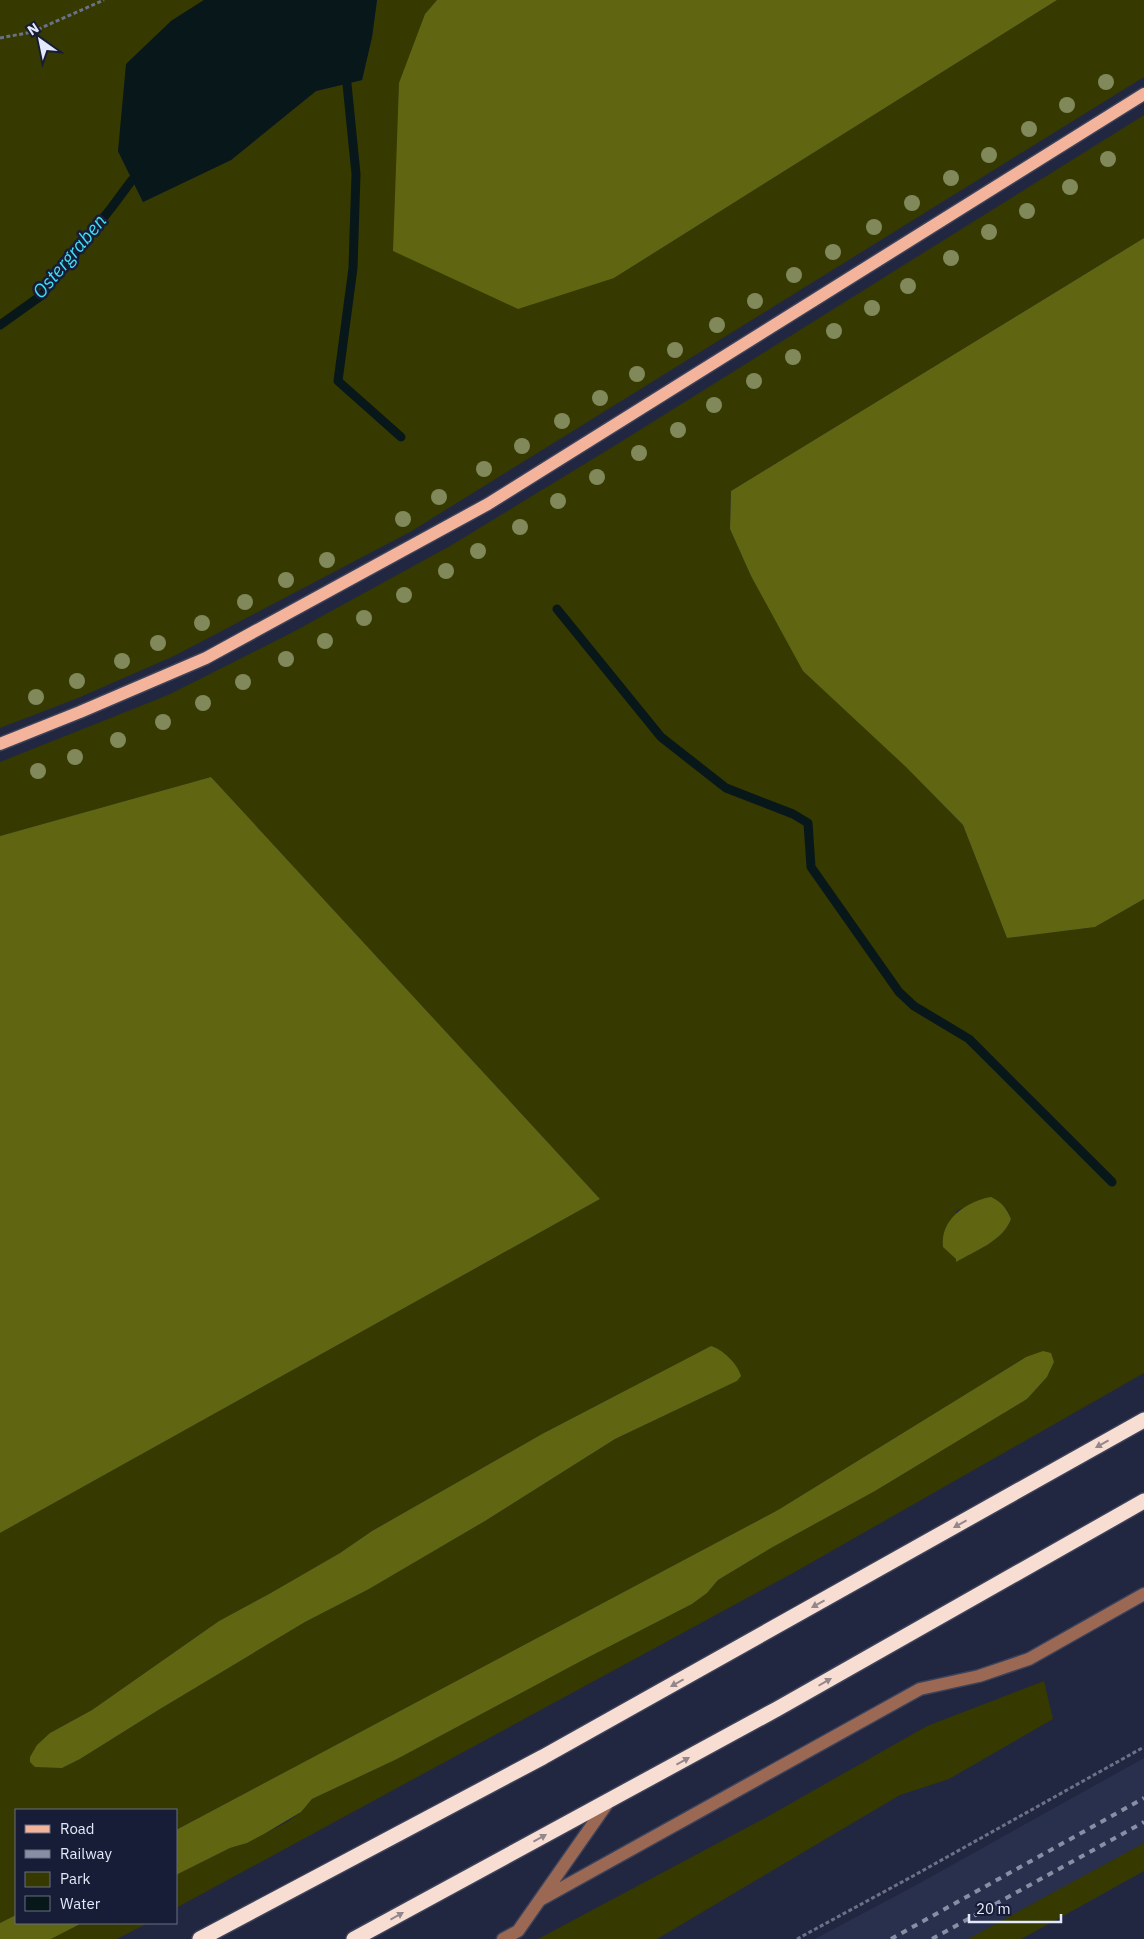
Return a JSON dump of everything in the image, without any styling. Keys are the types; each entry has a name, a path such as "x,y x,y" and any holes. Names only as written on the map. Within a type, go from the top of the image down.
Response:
{"highway":[{"path":"200,1939 543,1757 1144,1420"},
{"path":"354,1939 777,1709 1144,1501"}],"main road":[{"path":"0,744 206,658 488,504 1144,94"}],"lane":[{"path":"540,1900 920,1689 978,1676 1029,1659 1144,1594"},
{"path":"503,1939 515,1935 608,1801"}],"path":[{"path":"0,38 32,32 104,0"},
{"path":"796,1939 1144,1747"}],"shaded area":[{"path":"437,0 1057,0 614,278 518,309 393,251 399,83 425,14"},
{"path":"1144,238 1144,899 1095,927 1007,938 963,825 906,767 803,671 751,576 730,529 731,491"},
{"path":"211,777 600,1199 0,1533 0,836"},
{"path":"991,1197 1004,1206 1008,1212 1011,1219 1007,1227 988,1245 956,1262 956,1259 943,1247 943,1237 946,1228 964,1207"},
{"path":"711,1346 725,1354 737,1367 741,1376 737,1381 615,1439 485,1521 369,1589 305,1622 80,1759 62,1768 35,1767 30,1762 30,1757 37,1745 50,1733 92,1710 219,1621 340,1553 372,1531 542,1434"},
{"path":"1043,1351 1051,1353 1054,1362 1047,1377 1027,1399 875,1491 771,1548 718,1580 707,1593 692,1604 397,1759 312,1799 301,1812 247,1843 230,1848 178,1874 178,1829 778,1510 1026,1357"},
{"path":"1144,1758 1144,1871 1034,1932 1021,1939 815,1939 918,1884"},
{"path":"15,1916 15,1924 80,1924 51,1939 0,1939 0,1923"}],"green space":[{"path":"0,0 204,0 171,21 118,151 143,202 231,160 316,91 362,80 372,37 377,0 437,0 425,14 614,278 1057,0 1144,0 1144,77 410,532 174,656 78,698 0,728"},
{"path":"1144,115 1144,238 731,491 730,529 751,576 906,767 963,825 1007,938 1095,927 1144,899 1144,1373 793,1573 178,1907 178,1874 230,1848 247,1843 287,1822 301,1812 312,1799 397,1759 692,1604 707,1593 718,1580 771,1548 875,1491 1027,1399 1047,1377 1054,1362 1026,1357 778,1510 178,1829 178,1809 15,1809 15,1916 0,1923 0,1533 600,1199 211,777 0,836 0,762 168,695 293,632 450,546 619,443","holes":["984,1199 1007,1209 1011,1219 1002,1233 980,1249 956,1262 956,1211","711,1346 737,1381 615,1439 485,1521 369,1589 305,1622 80,1759 62,1768 50,1733 92,1710 219,1621 340,1553 372,1531 542,1434"]},
{"path":"1044,1681 1053,1719 949,1779 900,1795 657,1939 538,1939 767,1817 927,1726"},
{"path":"1144,1843 1144,1871 1034,1932 1021,1939 968,1939"},
{"path":"80,1924 146,1924 117,1939 51,1939"}],"water":[{"path":"204,0 377,0 372,37 362,80 316,91 231,160 143,202 118,151 126,64 171,21"}],"waterway":[{"path":"347,84 356,174 353,268 338,381 401,437"},
{"name":"Ostergraben","path":"0,325 42,295 132,180"},
{"path":"557,609 661,737 726,788 793,814 808,823 811,867 899,992 914,1006 969,1039 1112,1182"}],"railway":[{"path":"891,1939 1144,1798"},
{"path":"932,1939 1144,1822"}]}
